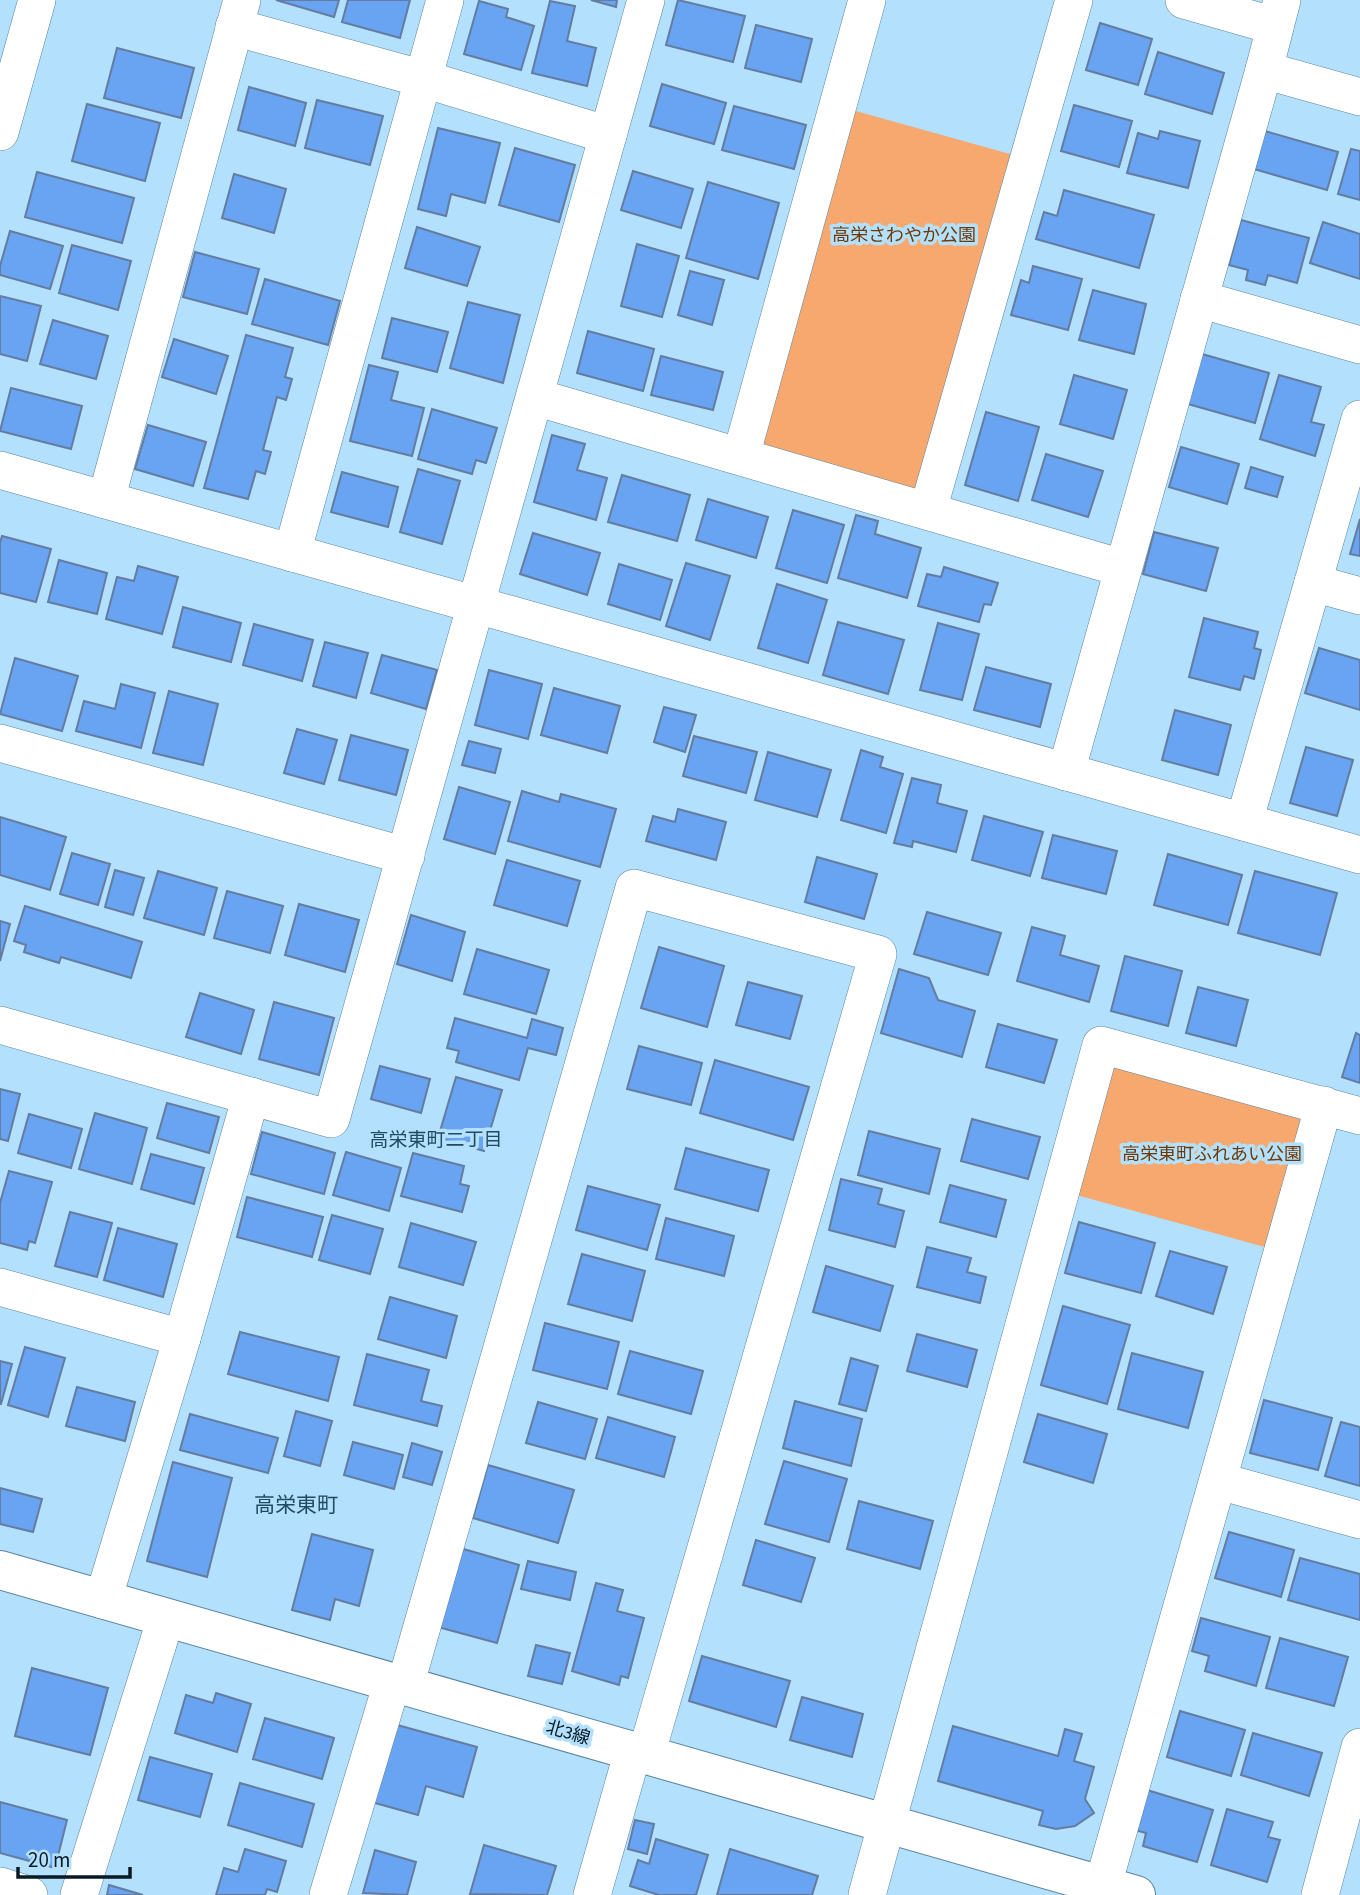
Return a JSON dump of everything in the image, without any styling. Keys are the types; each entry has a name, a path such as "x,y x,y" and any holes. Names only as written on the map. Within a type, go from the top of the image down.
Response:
{"street":[{"path":"0,132 37,0"},
{"path":"292,553 445,0"},
{"path":"0,1025 331,1119 646,0"},
{"path":"741,456 867,0"},
{"path":"928,510 1074,0"},
{"path":"1066,772 1264,71 1278,13 1184,0"},
{"path":"106,500 238,14 424,79 608,135"},
{"path":"1264,71 1360,97"},
{"path":"1199,299 1360,345"},
{"path":"534,397 1122,568"},
{"path":"1244,822 1360,419"},
{"path":"0,470 1360,855"},
{"path":"1313,583 1360,596"},
{"path":"0,743 405,856"},
{"path":"328,1895 399,1685 634,888 878,954 640,1753 592,1895"},
{"path":"867,1895 1101,1045 1360,1116"},
{"path":"103,1600 251,1096"},
{"path":"1120,1890 1219,1481 1324,1105"},
{"path":"0,1287 182,1338"},
{"path":"1219,1481 1360,1520"},
{"name":"北3線","path":"0,1570 1120,1890"},
{"path":"79,1895 166,1618"},
{"path":"1320,1895 1360,1747"},
{"path":"0,1886 29,1895"}],"green space":[{"name":"高栄さわやか公園","path":"838,106 1028,159 928,510 741,456"},
{"name":"高栄東町ふれあい公園","path":"1101,1045 1324,1105 1283,1252 1062,1191"}],"building":[{"path":"276,0 339,0 334,17"},
{"path":"348,0 410,0 400,38 342,22"},
{"path":"591,0 617,0 616,7"},
{"path":"678,0 745,16 733,62 666,45"},
{"path":"479,1 508,9 506,17 534,26 521,70 464,54"},
{"path":"550,1 575,6 567,41 596,48 587,86 532,73"},
{"path":"1100,23 1152,39 1138,85 1086,70"},
{"path":"756,25 812,39 801,82 745,68"},
{"path":"117,48 194,68 181,118 104,98"},
{"path":"1158,52 1224,73 1212,114 1145,94"},
{"path":"662,84 726,103 714,144 650,126"},
{"path":"249,87 306,103 295,146 238,130"},
{"path":"317,100 383,116 370,165 305,148"},
{"path":"87,104 160,123 145,181 72,161"},
{"path":"1074,105 1132,121 1119,167 1061,151"},
{"path":"734,106 806,125 794,169 722,150"},
{"path":"438,128 500,143 485,203 451,194 446,216 418,209"},
{"path":"1160,131 1200,141 1188,188 1127,173 1138,133 1158,139"},
{"path":"1265,131 1338,152 1327,190 1254,169"},
{"path":"515,148 575,165 559,222 499,205"},
{"path":"1351,149 1360,151 1360,200 1338,194"},
{"path":"633,171 693,189 681,228 621,210"},
{"path":"37,172 134,198 122,243 25,217"},
{"path":"234,174 286,189 274,233 222,218"},
{"path":"708,182 779,203 758,279 686,258"},
{"path":"1064,190 1154,215 1139,268 1036,239 1044,212 1057,216"},
{"path":"1241,220 1309,238 1297,283 1268,275 1265,285 1246,280 1248,270 1229,265"},
{"path":"1323,222 1360,234 1360,279 1310,263"},
{"path":"417,227 480,247 467,286 405,268"},
{"path":"10,231 63,246 50,289 0,275"},
{"path":"637,244 679,256 662,317 621,306"},
{"path":"72,245 131,261 118,310 59,293"},
{"path":"195,252 259,269 247,314 183,297"},
{"path":"1033,266 1082,279 1068,330 1011,315 1021,280 1029,283"},
{"path":"690,271 724,280 712,325 678,315"},
{"path":"265,279 340,301 328,345 252,324"},
{"path":"1093,290 1146,304 1134,354 1079,340"},
{"path":"0,296 41,306 27,361 0,354"},
{"path":"468,302 520,315 503,383 450,368"},
{"path":"392,318 448,332 437,372 382,358"},
{"path":"53,320 108,336 96,379 40,364"},
{"path":"588,331 654,349 643,391 577,373"},
{"path":"246,335 293,348 285,377 292,379 286,400 277,397 263,450 271,452 265,474 256,471 248,499 204,488"},
{"path":"174,339 228,356 216,394 162,377"},
{"path":"1202,354 1269,373 1255,423 1188,404"},
{"path":"661,356 723,372 713,410 651,395"},
{"path":"369,365 398,372 391,400 424,408 412,456 350,441"},
{"path":"1074,375 1127,390 1113,439 1060,424"},
{"path":"1279,375 1321,387 1311,422 1324,425 1315,456 1260,439"},
{"path":"11,388 82,406 71,449 0,431"},
{"path":"432,409 497,428 486,463 476,460 472,474 418,459"},
{"path":"986,412 1039,427 1018,501 965,485"},
{"path":"148,425 206,442 193,486 135,469"},
{"path":"552,435 585,444 577,470 607,478 596,520 534,502"},
{"path":"1181,447 1239,464 1227,504 1169,487"},
{"path":"1046,454 1103,471 1088,517 1032,500"},
{"path":"1251,467 1283,477 1277,497 1245,488"},
{"path":"418,469 460,481 442,544 400,532"},
{"path":"342,472 398,487 388,527 331,512"},
{"path":"622,475 690,495 677,541 608,522"},
{"path":"708,499 768,517 756,558 696,540"},
{"path":"793,510 844,525 827,583 776,568"},
{"path":"856,515 878,521 875,534 921,548 907,598 838,578"},
{"path":"1360,519 1360,556 1350,554"},
{"path":"1154,532 1218,548 1206,591 1143,574"},
{"path":"533,533 600,553 587,595 520,574"},
{"path":"2,536 51,549 36,602 0,593"},
{"path":"59,560 107,573 97,614 48,602"},
{"path":"686,563 730,576 710,640 666,626"},
{"path":"619,564 672,580 660,620 608,604"},
{"path":"138,566 178,577 162,634 106,619 117,577 134,581"},
{"path":"944,567 998,583 991,605 984,604 979,622 918,606 927,574 941,577"},
{"path":"777,584 827,600 808,663 758,648"},
{"path":"183,607 241,623 231,662 173,647"},
{"path":"1204,618 1258,632 1254,648 1261,650 1254,679 1244,676 1240,690 1189,677"},
{"path":"838,622 904,640 888,694 823,675"},
{"path":"938,623 979,634 962,700 920,690"},
{"path":"254,624 313,640 302,681 243,665"},
{"path":"325,642 368,653 356,698 313,686"},
{"path":"1319,648 1360,660 1360,710 1305,693"},
{"path":"382,655 437,670 426,709 371,693"},
{"path":"15,658 78,676 62,731 0,714"},
{"path":"986,667 1051,684 1040,727 974,710"},
{"path":"489,670 542,684 528,739 475,725"},
{"path":"121,684 155,693 141,748 76,731 84,701 115,709"},
{"path":"554,688 620,706 607,753 541,735"},
{"path":"169,691 218,704 203,765 153,753"},
{"path":"664,707 696,715 685,752 654,742"},
{"path":"1175,710 1231,725 1218,775 1162,760"},
{"path":"297,729 337,740 324,784 284,773"},
{"path":"351,735 408,750 396,795 339,780"},
{"path":"694,736 757,752 746,793 683,776"},
{"path":"469,741 501,749 495,773 462,765"},
{"path":"1306,747 1353,760 1337,816 1290,803"},
{"path":"861,750 883,757 880,767 903,774 886,833 841,820"},
{"path":"768,752 831,770 817,817 755,800"},
{"path":"912,778 941,785 937,803 967,811 956,852 913,841 912,847 894,843"},
{"path":"459,787 510,802 495,854 444,839"},
{"path":"522,791 559,802 561,794 616,809 600,867 508,841"},
{"path":"678,809 726,822 716,860 646,841 653,816 675,822"},
{"path":"984,816 1043,832 1030,876 972,860"},
{"path":"0,817 66,837 50,890 0,875"},
{"path":"1053,835 1117,851 1106,894 1042,878"},
{"path":"72,853 110,864 98,905 60,894"},
{"path":"1168,854 1242,875 1228,925 1154,905"},
{"path":"817,857 877,874 864,919 805,902"},
{"path":"507,860 580,881 567,926 494,905"},
{"path":"115,870 144,878 133,915 105,907"},
{"path":"158,871 217,888 204,935 144,918"},
{"path":"1255,871 1337,893 1320,955 1238,933"},
{"path":"227,891 283,906 270,953 214,938"},
{"path":"299,904 359,920 345,972 285,955"},
{"path":"25,906 142,942 131,978 61,957 59,963 24,952 26,945 14,941"},
{"path":"927,912 1001,933 988,975 914,954"},
{"path":"411,915 465,932 452,981 397,964"},
{"path":"0,921 10,924 0,961"},
{"path":"1032,927 1065,936 1060,955 1099,966 1089,1002 1017,981"},
{"path":"659,947 724,966 707,1027 641,1008"},
{"path":"477,949 549,970 536,1014 464,994"},
{"path":"1125,956 1182,971 1168,1026 1111,1011"},
{"path":"899,969 929,978 938,1000 975,1011 962,1057 881,1033"},
{"path":"748,982 802,996 790,1039 736,1025"},
{"path":"1198,987 1248,1000 1236,1046 1186,1033"},
{"path":"200,993 254,1010 241,1054 186,1037"},
{"path":"274,1002 334,1018 319,1075 259,1059"},
{"path":"455,1018 527,1038 532,1019 563,1028 556,1055 528,1048 519,1080 456,1062 459,1051 447,1048"},
{"path":"998,1024 1057,1040 1044,1083 986,1067"},
{"path":"1356,1033 1360,1035 1360,1083 1342,1077"},
{"path":"639,1046 702,1063 691,1105 627,1089"},
{"path":"715,1060 809,1087 793,1140 700,1113"},
{"path":"380,1066 430,1079 421,1113 371,1099"},
{"path":"456,1077 502,1090 484,1151 438,1138"},
{"path":"0,1089 20,1094 8,1141 0,1139"},
{"path":"167,1103 219,1117 209,1153 157,1138"},
{"path":"95,1113 147,1128 132,1184 79,1169"},
{"path":"29,1114 82,1129 71,1168 18,1153"},
{"path":"972,1119 1040,1137 1028,1179 961,1161"},
{"path":"869,1131 940,1149 929,1194 858,1175"},
{"path":"262,1132 335,1153 324,1194 251,1174"},
{"path":"686,1148 769,1170 758,1211 675,1189"},
{"path":"346,1152 401,1168 389,1211 333,1195"},
{"path":"413,1153 464,1166 460,1184 469,1186 462,1212 401,1196"},
{"path":"151,1154 204,1168 194,1204 141,1189"},
{"path":"9,1171 52,1182 35,1243 29,1241 27,1250 0,1243 0,1203"},
{"path":"841,1179 882,1189 878,1204 904,1211 895,1247 829,1230"},
{"path":"950,1185 1006,1200 996,1237 940,1222"},
{"path":"588,1186 660,1205 647,1250 576,1230"},
{"path":"247,1197 323,1217 312,1257 237,1237"},
{"path":"70,1212 112,1223 97,1277 55,1266"},
{"path":"332,1215 383,1229 370,1274 319,1260"},
{"path":"666,1218 734,1236 724,1276 656,1259"},
{"path":"1079,1222 1155,1243 1141,1293 1065,1273"},
{"path":"411,1223 476,1242 463,1285 399,1267"},
{"path":"118,1228 177,1244 163,1297 104,1280"},
{"path":"927,1247 971,1258 967,1272 986,1277 980,1303 917,1287"},
{"path":"1170,1251 1227,1267 1213,1314 1156,1296"},
{"path":"582,1254 645,1271 632,1321 568,1304"},
{"path":"826,1266 893,1286 880,1331 813,1312"},
{"path":"390,1297 457,1316 446,1358 378,1339"},
{"path":"1063,1306 1130,1325 1107,1404 1041,1385"},
{"path":"545,1323 619,1342 607,1389 533,1370"},
{"path":"240,1332 339,1357 328,1401 228,1374"},
{"path":"917,1334 977,1350 967,1387 907,1371"},
{"path":"25,1347 65,1358 48,1417 8,1405"},
{"path":"630,1351 703,1371 691,1414 618,1394"},
{"path":"1132,1353 1203,1372 1188,1428 1118,1409"},
{"path":"367,1354 429,1370 421,1401 442,1406 437,1426 354,1405"},
{"path":"851,1358 878,1366 866,1411 839,1404"},
{"path":"0,1361 12,1364 1,1404 0,1404"},
{"path":"77,1387 135,1402 125,1441 66,1426"},
{"path":"1264,1400 1332,1418 1318,1470 1250,1453"},
{"path":"795,1401 862,1419 851,1466 783,1448"},
{"path":"538,1402 597,1419 585,1459 526,1443"},
{"path":"296,1411 332,1421 320,1466 284,1456"},
{"path":"190,1414 278,1438 268,1473 180,1450"},
{"path":"1038,1414 1107,1434 1093,1483 1024,1462"},
{"path":"608,1417 675,1437 664,1477 596,1458"},
{"path":"1341,1422 1360,1427 1360,1486 1325,1476"},
{"path":"353,1442 403,1455 394,1489 344,1475"},
{"path":"412,1443 442,1452 432,1485 403,1477"},
{"path":"784,1461 847,1479 829,1542 765,1524"},
{"path":"173,1462 232,1478 207,1577 147,1561"},
{"path":"488,1465 574,1490 558,1543 473,1518"},
{"path":"0,1488 42,1499 33,1532 0,1524"},
{"path":"859,1501 933,1521 920,1569 847,1549"},
{"path":"1229,1532 1294,1550 1281,1597 1215,1578"},
{"path":"312,1534 373,1550 359,1606 335,1599 330,1620 292,1610"},
{"path":"756,1540 815,1558 801,1602 743,1585"},
{"path":"460,1548 519,1565 497,1643 438,1627"},
{"path":"1300,1558 1360,1574 1360,1620 1288,1600"},
{"path":"528,1561 576,1572 570,1600 521,1589"},
{"path":"596,1583 623,1590 617,1611 644,1618 628,1678 621,1676 619,1685 572,1671"},
{"path":"1201,1618 1270,1637 1256,1686 1205,1671 1209,1656 1192,1651"},
{"path":"1280,1638 1348,1657 1334,1706 1266,1688"},
{"path":"536,1645 570,1653 562,1684 528,1676"},
{"path":"702,1656 790,1681 776,1727 689,1701"},
{"path":"32,1668 108,1688 90,1755 15,1736"},
{"path":"216,1693 251,1704 237,1752 175,1733 186,1695 213,1703"},
{"path":"802,1697 863,1714 852,1757 790,1740"},
{"path":"1180,1711 1245,1730 1231,1776 1167,1757"},
{"path":"265,1718 334,1738 322,1779 253,1759"},
{"path":"390,1723 477,1747 463,1797 426,1786 418,1815 368,1801"},
{"path":"953,1726 1058,1756 1065,1729 1082,1734 1074,1761 1094,1767 1085,1799 1094,1813 1075,1826 1056,1829 1039,1825 1043,1811 938,1781"},
{"path":"1253,1733 1322,1753 1309,1796 1241,1775"},
{"path":"150,1757 212,1774 200,1817 138,1800"},
{"path":"240,1783 314,1804 302,1847 228,1825"},
{"path":"1147,1790 1213,1810 1197,1862 1143,1846 1146,1833 1135,1830"},
{"path":"0,1802 67,1820 55,1868 0,1853"},
{"path":"1227,1809 1273,1822 1268,1837 1280,1840 1267,1882 1211,1865"},
{"path":"635,1820 654,1824 647,1854 628,1849"},
{"path":"656,1839 708,1855 696,1895 659,1895 630,1886 638,1860 649,1864"},
{"path":"484,1845 556,1866 547,1895 470,1894"},
{"path":"245,1849 286,1861 277,1892 267,1889 265,1895 216,1895 224,1868 238,1872"},
{"path":"730,1849 818,1876 812,1895 717,1895"},
{"path":"375,1850 416,1862 407,1895 363,1893"},
{"path":"109,1885 143,1895 107,1895"}],"district":[{"name":"高栄東町二丁目","path":"436,1140"},
{"name":"高栄東町","path":"296,1505"}]}
